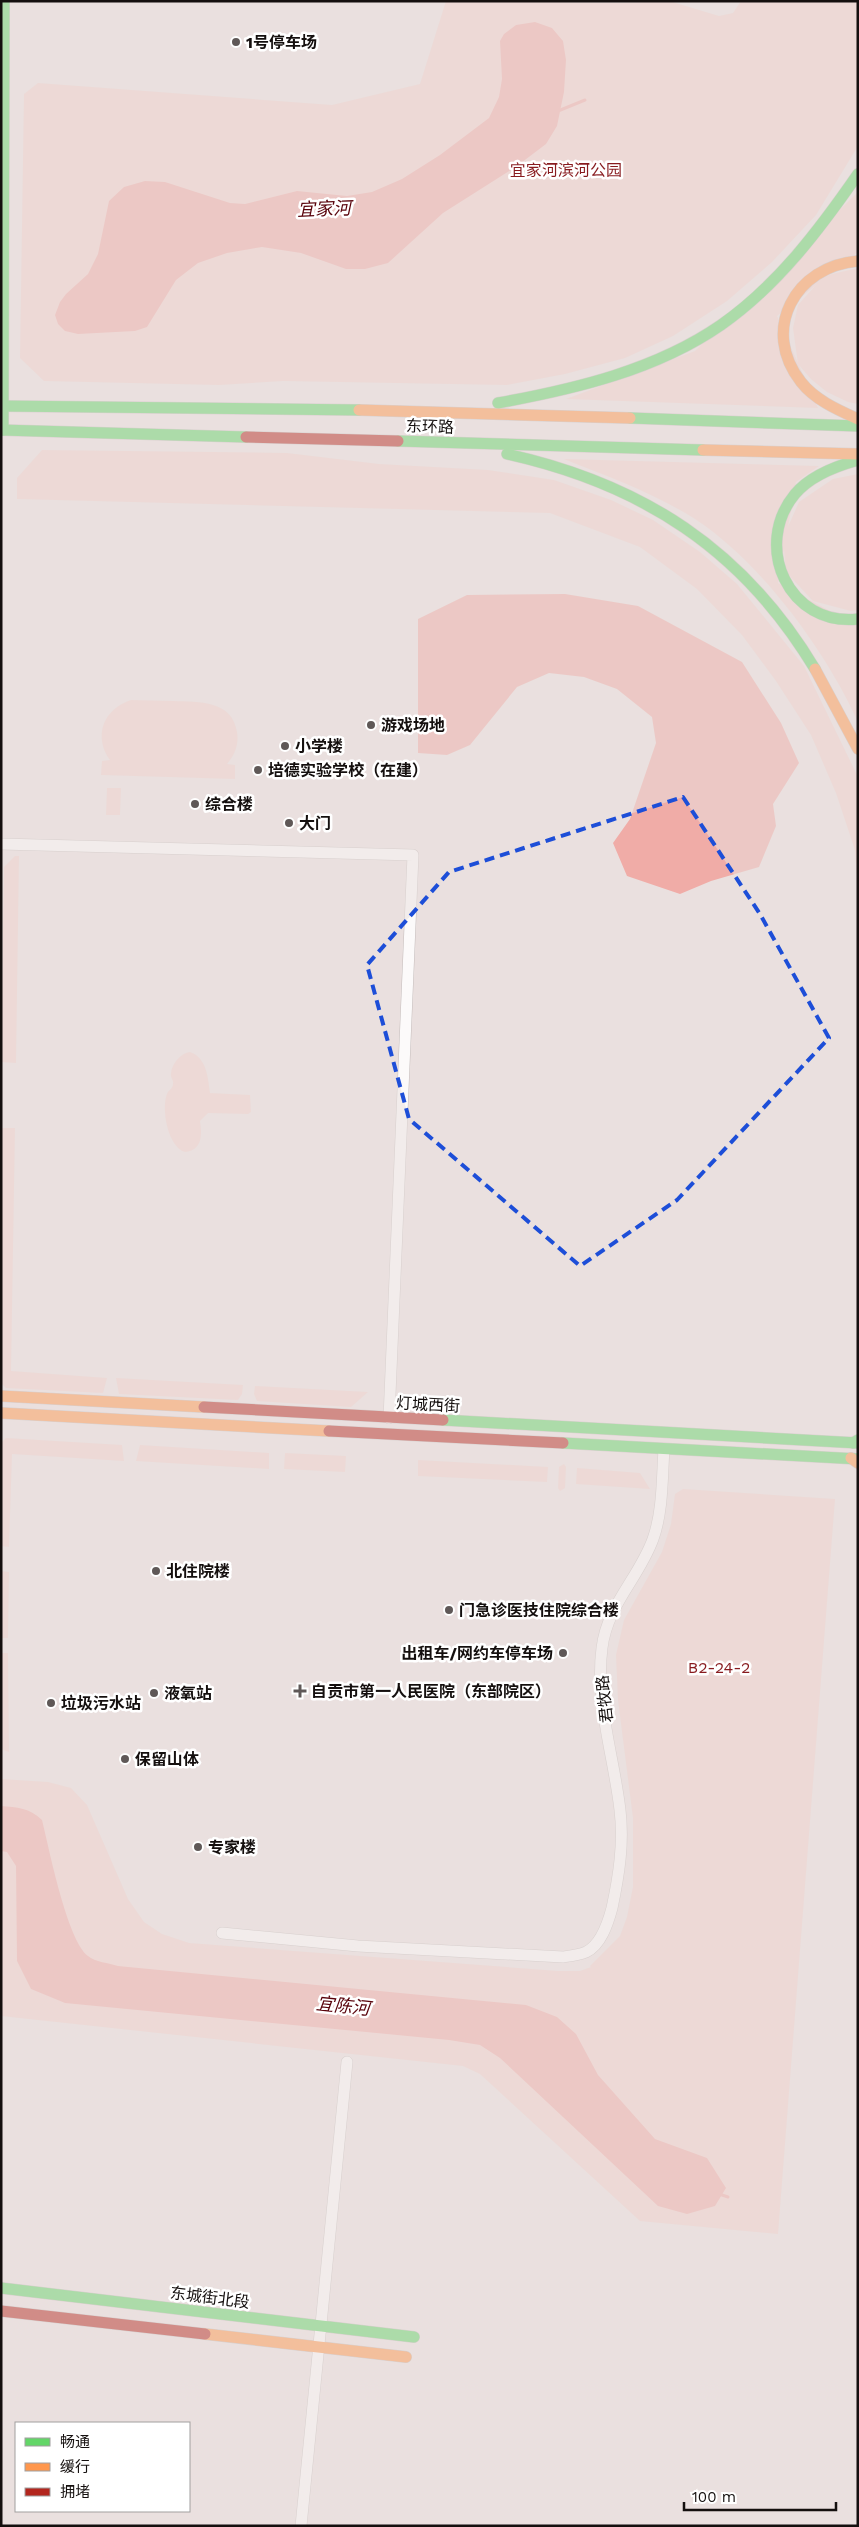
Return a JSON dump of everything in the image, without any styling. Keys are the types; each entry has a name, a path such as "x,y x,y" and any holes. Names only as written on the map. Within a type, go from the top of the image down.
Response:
{"main road":[{"path":"2,430 4,1"},
{"path":"454,411 539,396 591,382 647,364 690,343 746,306 779,274 813,236 858,174"},
{"path":"858,261 840,262 817,272 797,292 786,314 783,338 787,359 800,382 818,397 858,420"},
{"name":"东环路","path":"2,406 454,411 742,436 858,454"},
{"name":"东环路","path":"2,430 453,443 742,436 858,426"},
{"path":"453,443 540,461 641,501 688,528 728,560 781,619 820,672 858,749"},
{"path":"858,460 836,468 795,493 782,513 776,530 775,550 779,572 790,590 808,608 833,617 858,619"},
{"name":"灯城西街","path":"1,1396 856,1442"},
{"name":"灯城西街","path":"1,1413 856,1460"},
{"name":"东城街北段","path":"1,2288 414,2337"},
{"path":"1,2311 406,2357"}],"street":[{"path":"1,844 413,855 389,1418"},
{"name":"君牧路","path":"222,1933 358,1946 453,1952 563,1957 586,1952 604,1932 610,1915 619,1872 621,1841 620,1808 602,1691 602,1648 613,1609 640,1568 653,1538 659,1507 664,1448"},
{"path":"301,2526 347,2062"}],"highlighted area":[{"path":"683,797 760,914 829,1038 677,1200 580,1266 409,1119 367,965 449,872"}],"green space":[{"name":"宜家河滨河公园","path":"446,1 622,3 669,1 719,16 733,13 741,1 858,1 858,146 816,215 772,262 727,301 673,336 625,358 565,374 507,385 283,381 219,385 44,381 20,358 24,94 38,83 332,105 420,84"},
{"path":"858,192 858,252 777,316 818,408 566,399 695,351"},
{"path":"858,268 858,404 848,402 827,392 811,379 798,364 793,328 798,305 824,276"},
{"path":"42,450 287,453 379,464 488,470 554,480 611,500 653,520 700,552 737,584 804,666 858,777 858,890 855,850 836,793 811,735 776,681 742,635 697,589 640,547 550,513 17,499 17,478"},
{"path":"564,459 819,466 796,482 778,583 858,626 858,722 845,695 810,638 767,583 720,537 695,519 664,501"},
{"path":"858,474 858,610 851,611 813,601 786,572 783,538 799,502 833,479"},
{"path":"131,700 204,703 221,708 229,714 237,732 237,741 236,749 227,764 235,765 235,779 101,775 102,761 110,760 102,742 104,725 114,710 121,704"},
{"path":"107,788 121,788 120,815 106,815"},
{"path":"15,856 19,856 16,1063 1,1062 4,867"},
{"path":"190,1052 200,1059 206,1069 210,1093 250,1095 251,1112 248,1114 208,1113 200,1121 201,1136 198,1145 191,1151 185,1152 179,1149 170,1135 167,1127 165,1101 167,1094 173,1086 171,1075 175,1062 180,1056"},
{"path":"1,1128 15,1128 11,1371 107,1378 103,1393 6,1388 1,1383"},
{"path":"116,1378 243,1385 242,1394 238,1400 119,1394"},
{"path":"255,1386 368,1392 351,1407 257,1401 254,1394"},
{"path":"6,1438 122,1445 124,1461 12,1454 9,1547 1,1546 1,1443"},
{"path":"140,1445 269,1453 269,1469 136,1461"},
{"path":"285,1453 346,1456 345,1472 284,1469"},
{"path":"418,1460 548,1467 547,1482 418,1476"},
{"path":"564,1464 566,1467 565,1488 560,1491 558,1488 559,1467"},
{"path":"577,1468 640,1473 650,1489 576,1484"},
{"name":"B2-24-2","path":"683,1489 835,1499 778,2234 640,2221 480,2074 463,2066 1,2016 1,1779 48,1782 71,1788 87,1805 128,1899 144,1922 162,1934 189,1943 558,1971 580,1971 591,1967 620,1936 627,1917 633,1887 633,1818 618,1700 616,1655 624,1620 662,1552 671,1524 675,1494"},
{"path":"1,1571 9,1572 8,1638 1,1638"},
{"path":"1,1653 8,1653 9,1752 1,1749"}],"water":[{"path":"535,22 552,28 563,41 566,60 564,92 557,126 546,144 517,166 443,213 388,263 365,269 346,269 301,253 262,247 227,253 198,263 176,280 147,327 135,331 78,334 65,331 58,324 55,315 60,302 88,274 98,254 109,201 124,187 145,181 165,182 230,203 245,204 297,191 347,196 372,192 402,179 440,155 489,118 499,97 502,79 500,41 504,34 516,25"},
{"path":"565,594 638,606 742,662 781,723 799,763 773,804 776,826 759,867 711,881 680,894 627,876 613,843 630,819 656,743 652,717 617,689 584,677 549,673 517,687 470,745 447,755 418,753 418,619 467,595"},
{"path":"1,1806 28,1811 42,1820 66,1913 80,1947 91,1958 118,1966 526,2005 557,2017 576,2034 598,2075 655,2139 707,2158 726,2188 715,2206 687,2214 658,2206 500,2058 480,2045 449,2040 65,2003 31,1989 17,1961 16,1866 7,1852 1,1851"}],"waterway":[{"name":"宜家河","path":"558,111 585,100"},
{"name":"宜陈河","path":"719,2194 728,2197"}],"traffic: fast":[{"path":"3,430 4,1"},
{"path":"498,403 614,376 642,366 696,341 741,310 779,275 813,236 858,174"},
{"path":"1,406 359,410"},
{"path":"630,418 858,426"},
{"path":"1,430 246,437"},
{"path":"398,441 703,450"},
{"path":"507,454 556,467 602,483 645,504 685,528 722,556 755,589 787,627 815,669"},
{"path":"858,460 824,472 801,488 795,494 783,515 777,537 778,559 784,579 796,597 813,610 834,618 858,619"},
{"path":"443,1420 858,1443"},
{"path":"853,1443 858,1440"},
{"path":"563,1443 858,1459"},
{"path":"1,2288 414,2337"}],"traffic: slow":[{"path":"858,261 836,266 817,275 801,288 790,304 784,322 784,342 789,362 801,382 827,404 858,419"},
{"path":"359,410 630,418"},
{"path":"703,450 858,454"},
{"path":"815,669 858,749"},
{"path":"1,1396 204,1407"},
{"path":"1,1413 329,1431"},
{"path":"851,1458 858,1463"},
{"path":"205,2334 406,2357"}],"traffic: jam":[{"path":"246,437 398,441"},
{"path":"204,1407 443,1420"},
{"path":"329,1431 563,1443"},
{"path":"1,2311 205,2334"}],"place":[{"name":"1号停车场","path":"236,42"},
{"name":"游戏场地","path":"371,725"},
{"name":"小学楼","path":"285,746"},
{"name":"培德实验学校（在建）","path":"258,770"},
{"name":"综合楼","path":"195,804"},
{"name":"大门","path":"289,823"},
{"name":"北住院楼","path":"156,1571"},
{"name":"门急诊医技住院综合楼","path":"449,1610"},
{"name":"出租车/网约车停车场","path":"563,1653"},
{"name":"自贡市第一人民医院（东部院区）","path":"300,1691"},
{"name":"液氧站","path":"154,1693"},
{"name":"垃圾污水站","path":"51,1703"},
{"name":"保留山体","path":"125,1759"},
{"name":"专家楼","path":"198,1847"}]}
